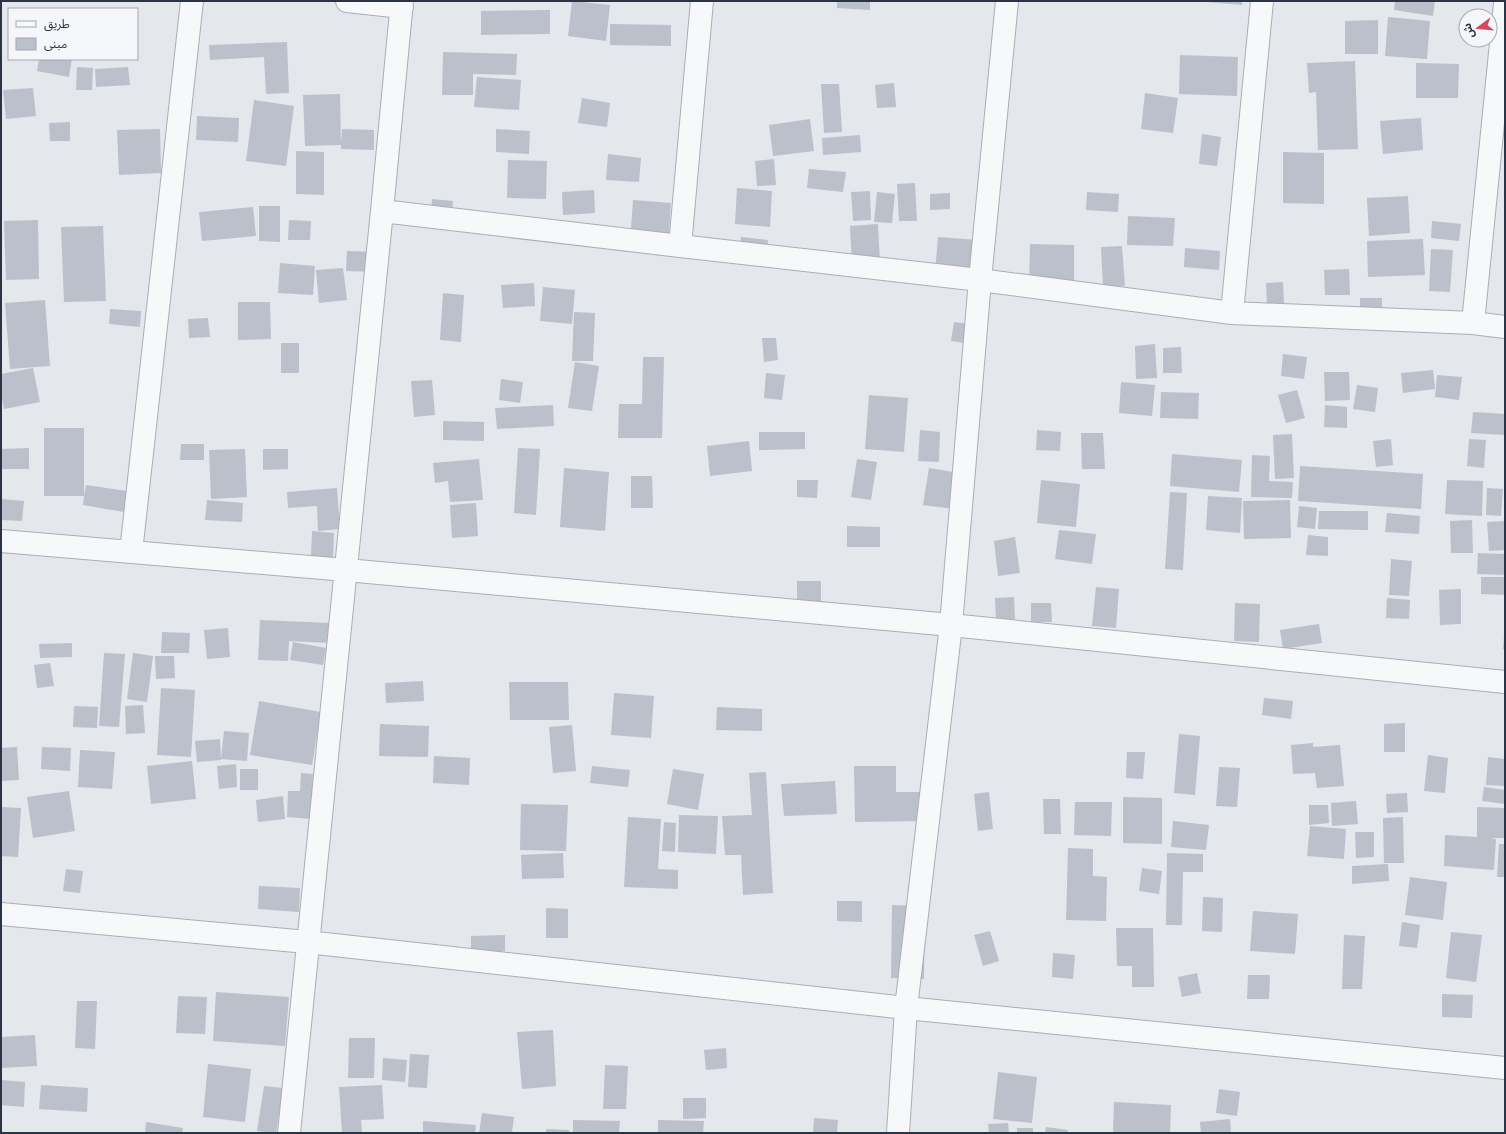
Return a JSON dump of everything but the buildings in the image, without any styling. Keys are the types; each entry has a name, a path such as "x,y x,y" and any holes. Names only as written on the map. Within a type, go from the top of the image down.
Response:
{"street":[{"path":"131,552 192,1"},
{"path":"289,1133 402,4 347,1"},
{"path":"680,246 702,1"},
{"path":"898,1133 906,1008 951,625 980,280 1007,1"},
{"path":"1232,313 1262,1"},
{"path":"1473,323 1505,3"},
{"path":"382,211 980,280 1232,313 1473,323 1505,327"},
{"path":"1,541 346,570 951,625 1505,682"},
{"path":"1,914 307,942 906,1008 1505,1068"}]}
